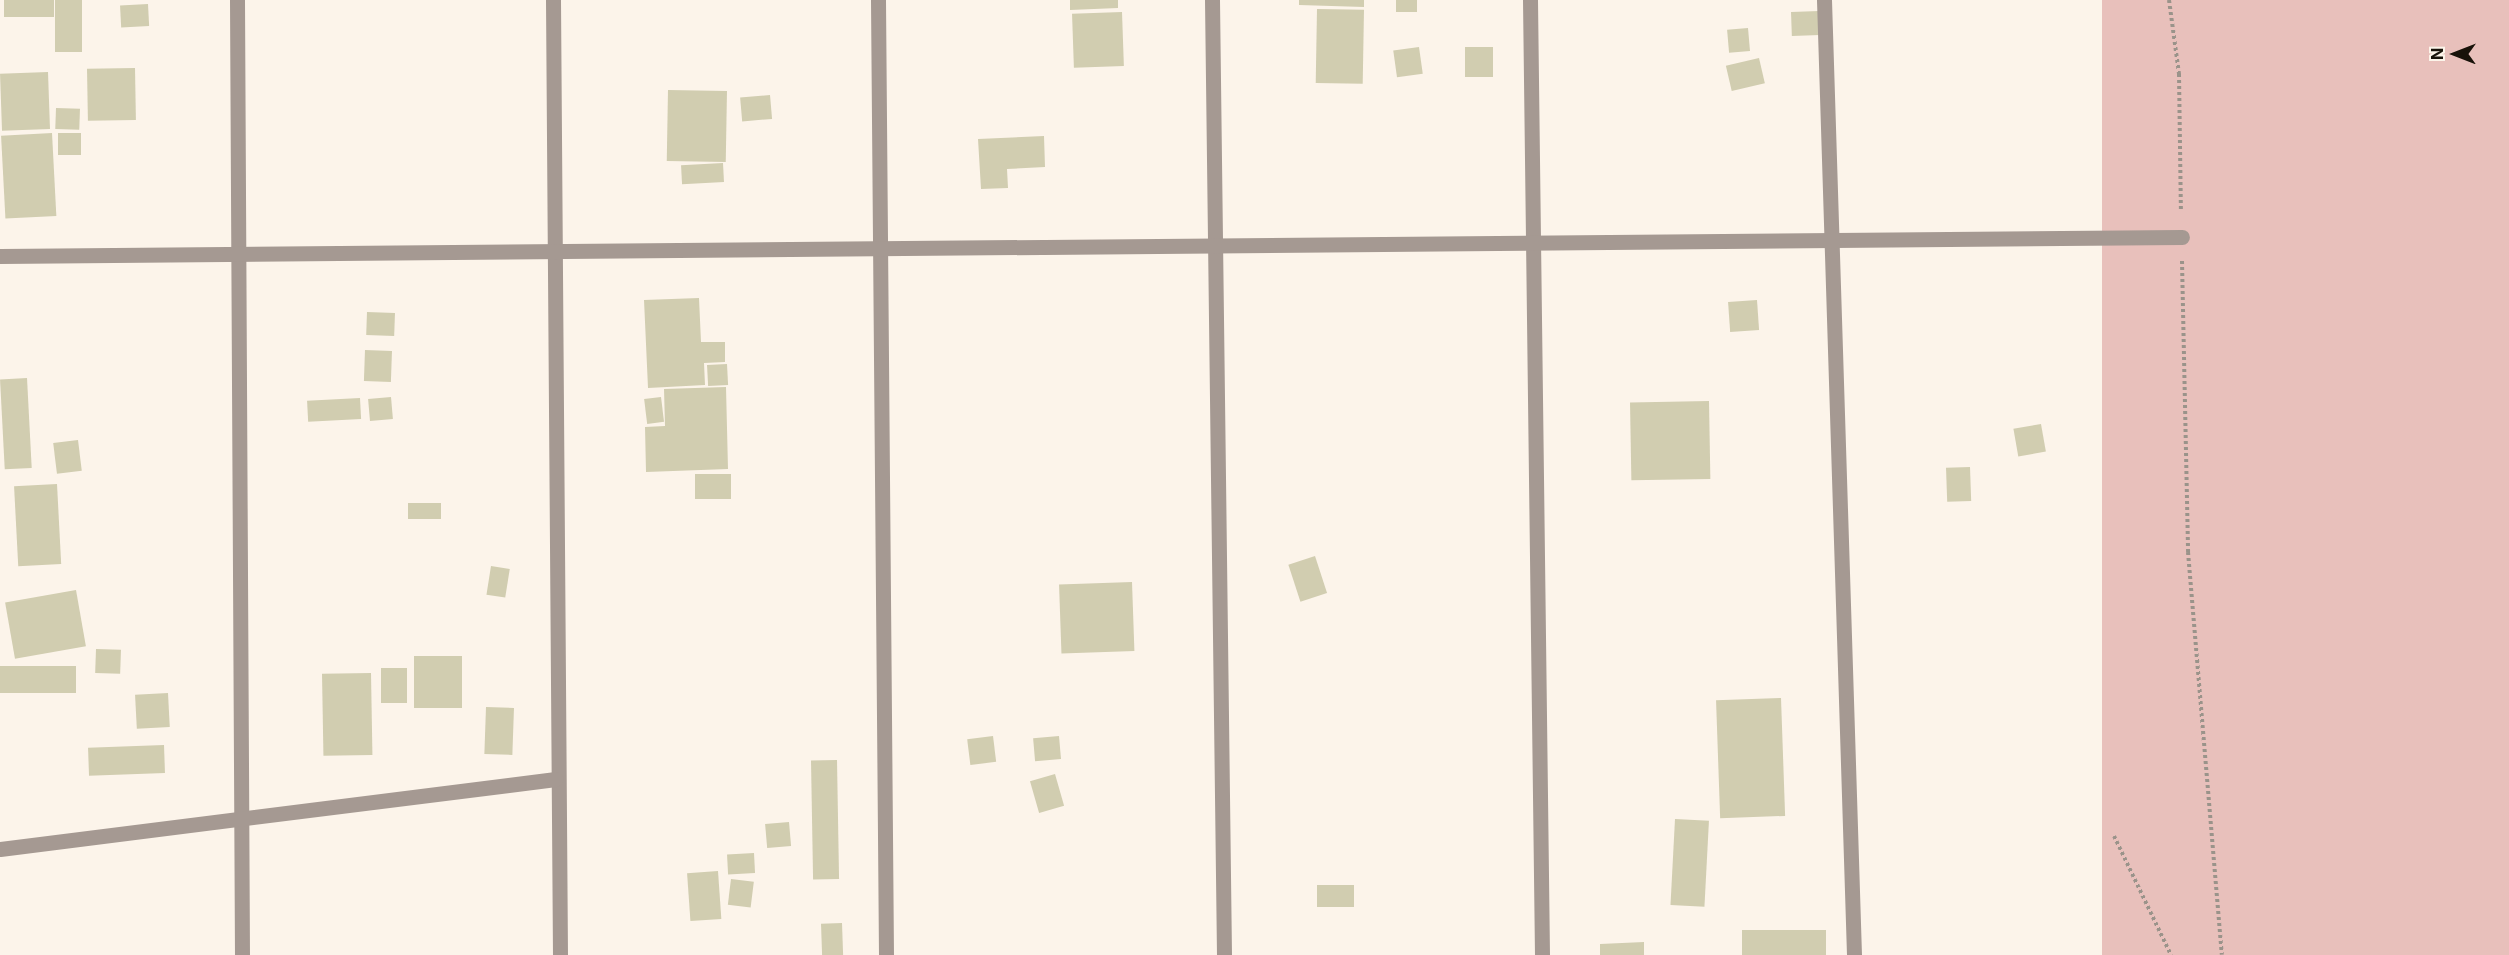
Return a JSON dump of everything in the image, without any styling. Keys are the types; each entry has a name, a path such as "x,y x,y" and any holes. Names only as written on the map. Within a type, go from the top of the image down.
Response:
{"street":[{"path":"237,0 242,955"},
{"path":"553,0 556,779 560,955"},
{"path":"878,0 886,955"},
{"path":"1212,0 1224,955"},
{"path":"1530,0 1542,955"},
{"path":"1824,0 1854,955"},
{"path":"0,256 554,255 2182,237"},
{"path":"0,849 556,779"}],"path":[{"path":"2169,0 2179,74 2188,552 2222,955"},
{"path":"2114,836 2171,955"}],"shaded area":[{"path":"2102,0 2509,0 2509,955 2102,955"}],"building":[{"path":"4,0 54,0 54,17 4,17"},
{"path":"55,0 82,0 82,52 55,52"},
{"path":"1070,0 1118,0 1118,8 1070,10"},
{"path":"1299,0 1364,0 1364,7 1299,5"},
{"path":"1396,0 1417,0 1417,12 1396,12"},
{"path":"148,4 149,26 121,27 120,5"},
{"path":"1317,9 1364,10 1363,84 1316,83"},
{"path":"1819,11 1820,35 1792,36 1791,12"},
{"path":"1122,12 1124,66 1074,68 1072,14"},
{"path":"1748,28 1750,51 1729,53 1727,30"},
{"path":"1419,47 1423,74 1397,77 1393,51"},
{"path":"1465,47 1493,47 1493,77 1465,77"},
{"path":"1759,58 1765,83 1732,91 1726,66"},
{"path":"135,68 136,120 88,121 87,69"},
{"path":"48,72 50,129 2,131 0,74"},
{"path":"668,90 727,91 726,162 667,161"},
{"path":"770,95 772,119 742,122 740,98"},
{"path":"56,108 80,109 79,130 55,129"},
{"path":"52,133 56,216 5,219 1,136"},
{"path":"58,133 81,133 81,155 58,155"},
{"path":"1044,136 1045,167 1007,169 1008,188 981,189 978,139"},
{"path":"723,163 724,182 682,184 681,165"},
{"path":"699,298 701,342 725,342 725,362 704,363 705,385 648,388 644,300"},
{"path":"1757,300 1759,330 1730,332 1728,302"},
{"path":"367,312 395,313 394,336 366,335"},
{"path":"365,350 392,351 391,382 364,381"},
{"path":"727,364 728,385 708,386 707,365"},
{"path":"27,378 32,468 5,469 0,379"},
{"path":"726,387 728,469 646,472 645,427 665,426 664,389"},
{"path":"391,397 393,419 370,421 368,399"},
{"path":"661,397 664,422 647,424 644,399"},
{"path":"360,398 361,419 308,422 307,401"},
{"path":"1709,401 1710,479 1631,480 1630,402"},
{"path":"2041,424 2046,452 2018,456 2013,429"},
{"path":"78,440 82,471 57,474 53,443"},
{"path":"1970,467 1971,501 1947,502 1946,468"},
{"path":"695,474 731,474 731,499 695,499"},
{"path":"57,484 61,564 18,566 14,486"},
{"path":"408,503 441,503 441,519 408,519"},
{"path":"1315,556 1327,593 1300,602 1288,565"},
{"path":"491,566 510,569 505,598 486,595"},
{"path":"1132,582 1134,651 1061,654 1059,585"},
{"path":"76,590 86,646 15,659 5,603"},
{"path":"96,649 121,650 120,674 95,673"},
{"path":"414,656 462,656 462,708 414,708"},
{"path":"0,666 76,666 76,693 0,693"},
{"path":"381,668 407,668 407,703 381,703"},
{"path":"371,673 372,755 323,756 322,674"},
{"path":"168,693 170,727 137,729 135,695"},
{"path":"1781,698 1785,816 1720,818 1716,700"},
{"path":"486,707 514,708 512,755 484,754"},
{"path":"993,736 996,762 970,765 967,739"},
{"path":"1059,736 1061,759 1035,761 1033,738"},
{"path":"164,745 165,773 89,776 88,748"},
{"path":"811,760 837,760 839,879 813,879"},
{"path":"1055,774 1064,806 1039,813 1030,781"},
{"path":"1675,819 1709,821 1704,907 1670,905"},
{"path":"789,822 791,846 767,848 765,824"},
{"path":"754,853 755,873 728,874 727,854"},
{"path":"718,871 721,919 690,921 687,873"},
{"path":"731,879 754,882 751,908 728,905"},
{"path":"1317,885 1354,885 1354,907 1317,907"},
{"path":"842,923 843,955 822,955 821,924"},
{"path":"1742,930 1826,930 1826,955 1742,955"},
{"path":"1644,942 1644,955 1600,955 1600,944"}]}
